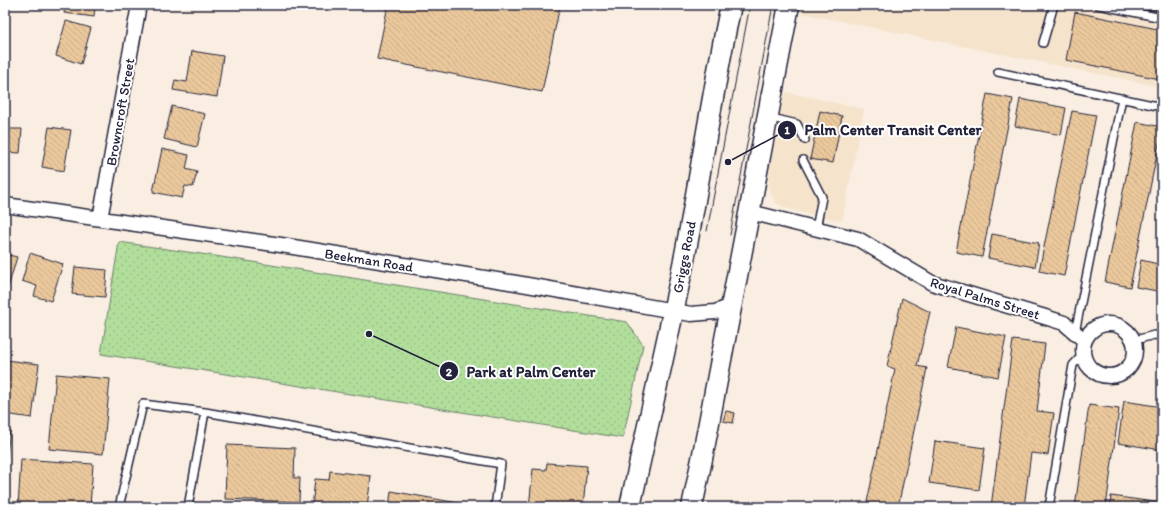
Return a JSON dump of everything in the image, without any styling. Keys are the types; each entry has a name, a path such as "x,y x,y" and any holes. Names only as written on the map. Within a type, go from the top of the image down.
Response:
{"main road":[{"name":"Griggs Road","path":"630,507 698,189 723,39 731,5"},
{"path":"692,507 789,5"}],"street":[{"name":"Browncroft Street","path":"100,218 139,5"},
{"name":"Beekman Road","path":"5,205 100,218 516,283 691,314 715,312 732,306"},
{"name":"Royal Palms Street","path":"750,212 858,239 932,284 1064,323 1081,342"},
{"path":"1105,324 1118,325 1129,333 1132,341 1135,346 1133,359 1125,370 1113,376 1099,374 1088,366 1081,342 1092,329 1105,324"}],"lane":[{"path":"1043,43 1054,5"},
{"path":"1098,5 1162,18"},
{"path":"998,72 1162,107"},
{"path":"1049,507 1073,365 1081,342 1122,98"},
{"path":"768,117 797,124 805,140"},
{"path":"803,160 822,197 816,229"},
{"path":"1132,341 1154,335 1162,336"},
{"path":"119,507 144,404 205,412 501,464 495,507"},
{"path":"188,507 205,412"}],"shaded area":[{"path":"802,5 1162,5 1162,87 801,13"},
{"path":"785,92 864,109 842,221 788,209 776,203 768,188 770,165"}],"green space":[{"path":"119,242 627,322 643,345 623,438 101,354"}],"building":[{"path":"65,5 95,5 94,17 64,13"},
{"path":"388,5 560,5 542,92 377,59"},
{"path":"1126,5 1162,5 1162,12"},
{"path":"1075,12 1162,30 1162,69 1160,79 1066,60"},
{"path":"66,21 91,28 81,64 56,56"},
{"path":"192,51 223,56 217,97 173,90 175,80 187,82"},
{"path":"987,94 1013,99 982,257 956,252"},
{"path":"1020,99 1066,108 1061,135 1015,126"},
{"path":"172,106 205,114 197,147 164,139"},
{"path":"820,111 842,116 833,163 810,159"},
{"path":"1072,111 1096,115 1064,276 1039,271"},
{"path":"1137,122 1162,127 1162,129 1130,287 1105,282"},
{"path":"49,127 71,130 64,171 42,167"},
{"path":"5,129 22,129 20,153 5,152"},
{"path":"162,149 189,155 186,169 197,172 193,187 185,186 182,198 153,192"},
{"path":"992,234 1039,243 1035,267 988,258"},
{"path":"30,253 63,264 51,301 34,296 37,286 22,281"},
{"path":"5,254 17,257 7,291 5,290"},
{"path":"1141,260 1162,265 1162,292 1136,287"},
{"path":"75,267 107,270 105,297 72,294"},
{"path":"902,298 930,312 917,366 927,368 898,507 866,507 895,369 887,366"},
{"path":"956,327 1006,337 998,377 948,367"},
{"path":"1013,340 1045,344 1037,411 1054,413 1048,455 1031,453 1024,507 991,507"},
{"path":"5,360 39,364 32,418 5,414"},
{"path":"56,374 110,379 103,454 49,449"},
{"path":"1124,401 1162,407 1162,450 1118,443"},
{"path":"1089,405 1119,409 1106,507 1075,507"},
{"path":"726,411 735,413 733,423 723,421"},
{"path":"5,430 10,430 5,470"},
{"path":"935,441 985,448 979,490 929,483"},
{"path":"227,445 295,448 294,478 300,478 299,502 225,499"},
{"path":"21,459 93,464 90,507 18,507"},
{"path":"547,463 587,466 583,507 529,507 533,469 546,470"},
{"path":"330,471 371,476 367,507 312,507 315,479 329,480"},
{"path":"391,491 458,503 457,507 389,507"},
{"path":"1111,496 1162,503 1161,507 1110,507"}],"tram line":[{"path":"707,231 750,5"},
{"path":"730,235 773,5"}],"place":[{"name":"Palm Center Transit Center","path":"728,162"},
{"name":"Park at Palm Center","path":"369,334"}]}
